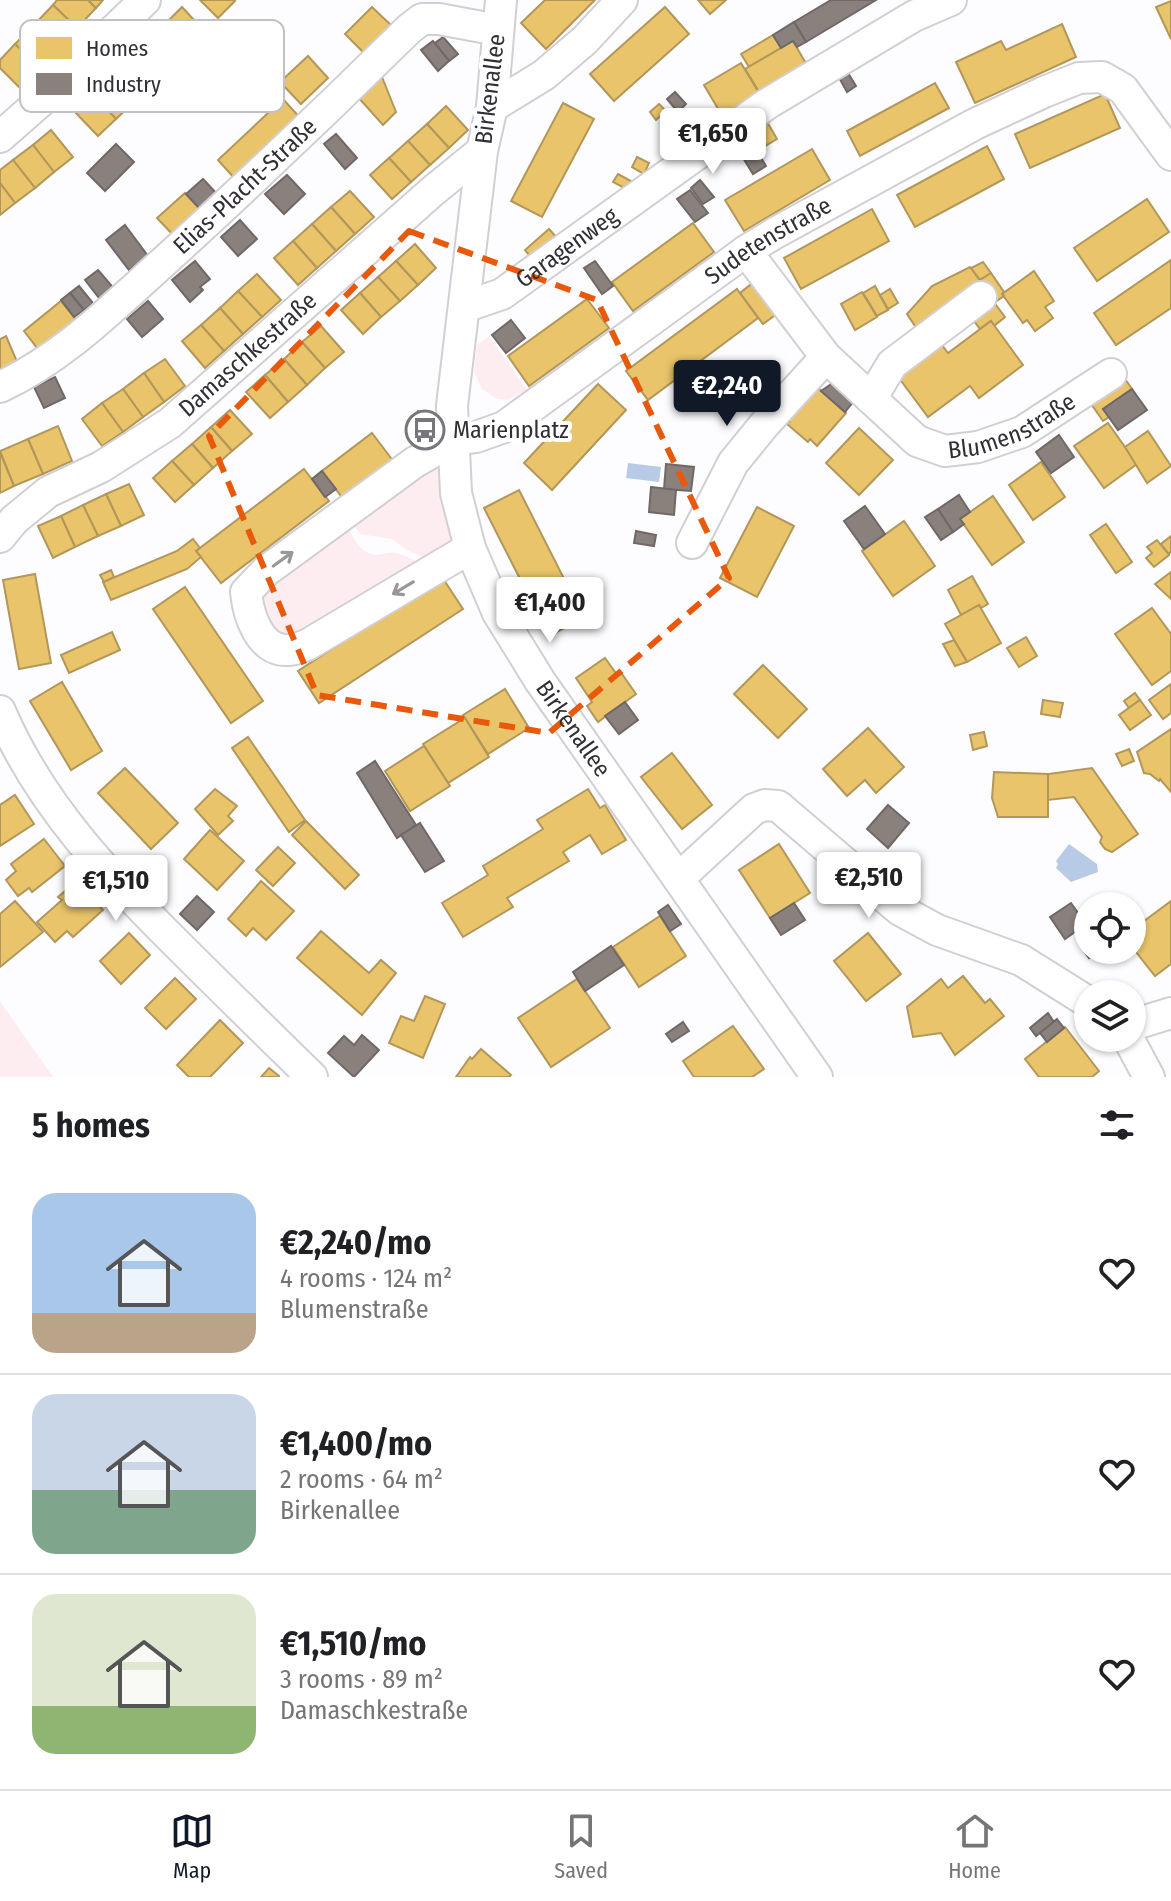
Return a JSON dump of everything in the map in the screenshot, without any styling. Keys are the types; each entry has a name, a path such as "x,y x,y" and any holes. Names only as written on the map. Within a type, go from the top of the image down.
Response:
{"street":[{"path":"125,20 145,0"},
{"path":"492,107 544,75 585,40 622,0"},
{"name":"Garagenweg","path":"464,307 502,294 767,104 914,16 951,0"},
{"name":"Birkenallee","path":"499,15 492,107 482,151 452,406 456,493 470,548 498,613 540,681 817,1077"},
{"name":"Elias-Placht-Straße","path":"0,387 48,361 124,297 422,19 499,15"},
{"name":"Sudetenstraße","path":"454,440 476,437 504,427 746,251 833,200 975,124 1079,78 1102,77 1123,89 1171,155"},
{"path":"0,137 28,112"},
{"name":"Damaschkestraße","path":"0,537 14,520 48,492 101,467 170,423 482,151"},
{"name":"Blumenstraße","path":"746,251 826,357 917,441 945,451 978,447 1022,432 1111,374"},
{"path":"871,399 892,364 981,297"},
{"path":"692,543 733,463 826,357"},
{"path":"454,440 415,462 266,571 246,592 248,615 264,639 277,649 288,650 307,645 470,548"},
{"path":"0,711 22,759 57,813 86,850 128,896 312,1077"},
{"path":"679,878 754,809 765,805 778,806 900,910 937,930 1021,960 1074,993"},
{"path":"1146,1021 1171,1013"},
{"path":"1136,1052 1149,1077"}],"highlighted area":[{"path":"409,231 597,300 729,578 549,733 317,695 209,436"}],"shaded area":[{"path":"489,336 527,390 507,400 497,399 482,389 474,372 477,345"},
{"path":"432,463 439,466 444,516 453,547 433,562 392,539 360,534 353,524"},
{"path":"345,522 357,543 370,554 395,553 426,566 356,609 314,630 298,635 279,633 262,616 267,613 261,595"},
{"path":"1,1003 53,1077 0,1077"}],"water":[{"path":"628,463 661,467 659,482 626,478"},
{"path":"1069,844 1097,864 1098,872 1071,882 1056,868 1056,861"}],"building: Homes":[{"path":"57,0 88,0 96,8 85,20 69,20 53,5"},
{"path":"88,0 103,0 96,8"},
{"path":"200,0 234,0 235,1 218,18"},
{"path":"545,0 595,0 546,49 521,23"},
{"path":"698,0 726,0 710,14"},
{"path":"1171,1 1171,39 1156,7"},
{"path":"53,5 69,20 39,20"},
{"path":"182,7 194,20 169,20"},
{"path":"372,7 394,28 367,56 345,34"},
{"path":"665,7 689,34 614,101 590,74"},
{"path":"1062,24 1076,57 975,103 956,62 1001,41 1006,50"},
{"path":"773,35 781,48 749,67 741,54"},
{"path":"793,41 808,67 761,95 745,69"},
{"path":"15,44 20,49 19,87 0,68 0,60"},
{"path":"308,56 328,78 301,104 284,86 284,78"},
{"path":"741,63 762,98 724,119 704,85"},
{"path":"382,77 396,112 383,125 358,97"},
{"path":"935,83 949,108 860,156 847,131"},
{"path":"1105,94 1120,128 1030,168 1015,134"},
{"path":"284,100 302,120 236,180 218,160 269,112 284,112"},
{"path":"563,103 594,119 542,217 511,201"},
{"path":"659,104 666,111 656,120 650,112"},
{"path":"446,106 468,130 449,148 427,124"},
{"path":"75,112 110,112 116,119 98,136"},
{"path":"110,112 123,112 116,119"},
{"path":"766,120 777,139 762,148 751,129"},
{"path":"427,124 449,148 430,165 408,141"},
{"path":"51,130 73,157 54,172 33,145"},
{"path":"408,141 430,165 411,182 389,158"},
{"path":"33,145 54,172 35,188 13,160"},
{"path":"987,146 1004,179 915,227 897,195"},
{"path":"812,149 830,180 744,231 725,200"},
{"path":"637,157 649,163 644,174 632,167"},
{"path":"389,158 411,182 392,199 370,175"},
{"path":"13,160 35,188 15,203 0,183 0,170"},
{"path":"618,174 631,181 626,189 613,182"},
{"path":"0,183 15,203 0,215"},
{"path":"350,191 374,217 355,234 331,207"},
{"path":"185,193 204,213 176,238 157,218"},
{"path":"1147,199 1169,232 1097,281 1074,248"},
{"path":"331,207 355,234 336,251 312,224"},
{"path":"872,209 889,241 801,289 784,258"},
{"path":"693,223 714,252 633,311 612,282"},
{"path":"312,224 336,251 317,268 293,241"},
{"path":"549,229 557,238 533,260 525,250"},
{"path":"293,241 317,268 298,285 274,258"},
{"path":"415,244 436,268 418,285 396,261"},
{"path":"1171,260 1171,308 1116,345 1094,313"},
{"path":"396,261 418,285 400,301 378,277"},
{"path":"983,262 991,273 980,280 971,268"},
{"path":"970,267 981,282 917,329 907,314 932,286"},
{"path":"1034,271 1054,301 1045,307 1053,318 1035,331 1027,320 1023,323 1002,294"},
{"path":"991,273 1004,292 1004,296 995,302 980,280"},
{"path":"257,274 281,300 262,317 238,291"},
{"path":"378,277 400,301 381,317 360,293"},
{"path":"755,281 778,313 763,324 740,293"},
{"path":"875,286 888,310 877,316 863,293"},
{"path":"737,289 758,318 648,400 626,371"},
{"path":"890,289 898,303 888,309 880,295"},
{"path":"238,291 262,317 243,334 220,308"},
{"path":"862,292 877,317 855,330 841,304"},
{"path":"360,293 381,317 363,334 341,310"},
{"path":"587,299 609,328 529,386 508,356"},
{"path":"61,301 79,323 41,353 24,331"},
{"path":"993,301 1005,317 994,326 991,321 980,329 971,317"},
{"path":"220,308 243,334 224,351 201,325"},
{"path":"991,321 1023,365 979,398 970,386 928,417 896,374 939,341 948,353"},
{"path":"201,325 224,351 205,368 182,341"},
{"path":"321,326 344,352 325,368 302,342"},
{"path":"6,336 18,364 0,372 0,339"},
{"path":"302,342 325,368 307,385 284,359"},
{"path":"165,359 185,386 164,402 144,373"},
{"path":"284,359 307,385 288,402 265,375"},
{"path":"144,373 164,402 143,417 123,389"},
{"path":"265,375 288,402 270,418 246,392"},
{"path":"1123,376 1132,389 1103,409 1109,417 1103,421 1089,401"},
{"path":"813,383 846,413 817,446 787,424 790,421 784,416"},
{"path":"598,384 626,410 552,490 524,463"},
{"path":"123,389 143,417 123,432 102,403"},
{"path":"102,403 123,432 102,446 82,419"},
{"path":"230,410 252,434 232,451 211,427"},
{"path":"418,411 424,412 422,428 416,427"},
{"path":"1108,423 1137,464 1104,488 1074,446"},
{"path":"58,426 72,461 43,474 28,439"},
{"path":"211,427 232,451 213,468 192,444"},
{"path":"859,428 893,460 859,495 826,463"},
{"path":"1148,431 1171,466 1147,483 1125,447"},
{"path":"372,433 394,462 344,500 322,471"},
{"path":"28,439 43,474 14,486 0,451"},
{"path":"192,444 213,468 194,485 172,461"},
{"path":"0,452 14,486 0,493"},
{"path":"172,461 194,485 175,502 153,478"},
{"path":"1041,462 1065,497 1033,520 1009,485"},
{"path":"304,469 329,501 221,583 196,551"},
{"path":"129,484 144,515 121,526 106,494"},
{"path":"519,490 584,618 549,636 484,508"},
{"path":"106,494 121,526 98,536 83,505"},
{"path":"993,496 1024,542 992,565 960,519"},
{"path":"83,505 98,536 75,547 61,516"},
{"path":"757,507 794,526 757,597 720,578"},
{"path":"61,516 75,547 53,558 38,526"},
{"path":"904,521 935,566 893,596 862,551"},
{"path":"1106,524 1132,562 1116,573 1090,535"},
{"path":"1171,536 1171,551 1169,554 1161,544"},
{"path":"193,539 200,548 196,551 201,557 187,569 111,600 103,582 177,551"},
{"path":"1157,540 1169,555 1154,567 1146,558 1152,553 1147,547"},
{"path":"111,570 114,577 104,582 100,575"},
{"path":"1171,572 1171,599 1155,584"},
{"path":"35,574 51,663 19,669 3,580"},
{"path":"972,576 988,604 981,608 979,605 961,615 948,590"},
{"path":"442,577 463,609 319,703 298,671"},
{"path":"185,587 263,701 231,723 153,609"},
{"path":"979,605 1001,643 967,662 945,624"},
{"path":"1152,608 1171,634 1171,671 1152,685 1115,634"},
{"path":"112,632 120,650 69,673 61,655"},
{"path":"1026,637 1037,656 1019,667 1007,648"},
{"path":"954,640 967,662 955,666 943,644"},
{"path":"605,658 618,676 622,674 636,694 598,722 587,706 592,702 576,678"},
{"path":"763,665 807,709 778,738 734,694"},
{"path":"62,682 102,751 71,770 30,701"},
{"path":"1171,684 1171,713 1163,719 1149,700"},
{"path":"505,689 529,728 488,754 463,715"},
{"path":"1135,693 1140,700 1129,708 1124,701"},
{"path":"1043,700 1063,703 1060,717 1041,714"},
{"path":"1140,700 1151,715 1130,730 1119,715"},
{"path":"465,718 489,757 448,783 423,744"},
{"path":"868,728 904,767 876,793 865,780 847,796 823,769"},
{"path":"1171,729 1171,792 1160,779 1144,773 1137,752"},
{"path":"984,732 987,746 973,750 970,735"},
{"path":"248,737 305,820 289,832 232,748"},
{"path":"424,746 450,786 410,811 385,771"},
{"path":"1129,749 1134,761 1122,766 1116,754"},
{"path":"672,753 712,805 682,829 641,777"},
{"path":"125,768 178,823 151,849 98,793"},
{"path":"1092,768 1138,834 1112,852 1100,842 1102,837 1074,797 1048,800 1048,774"},
{"path":"994,772 1048,774 1048,817 998,817 992,798"},
{"path":"215,789 237,806 228,816 233,821 218,835 195,809"},
{"path":"588,789 600,808 605,805 626,840 602,854 590,835 563,852 569,861 507,898 513,907 463,937 442,903 488,875 483,866 543,829 537,820"},
{"path":"15,795 34,824 0,846 0,805"},
{"path":"306,821 359,875 345,889 292,835"},
{"path":"210,830 244,861 217,890 184,859"},
{"path":"44,839 65,866 32,892 29,888 18,896 6,880 16,871 11,864"},
{"path":"779,844 810,893 770,918 739,870"},
{"path":"278,847 295,863 273,886 256,870"},
{"path":"261,881 294,911 266,940 253,928 246,936 228,919"},
{"path":"80,884 103,910 73,937 67,931 55,942 37,922 62,900 58,897 70,887 73,891"},
{"path":"15,901 43,932 0,967 0,914"},
{"path":"1171,901 1171,964 1155,976 1145,964 1146,920"},
{"path":"660,916 686,956 639,987 613,947"},
{"path":"321,931 369,973 381,960 396,973 362,1015 297,958"},
{"path":"129,933 150,955 121,984 100,961"},
{"path":"868,933 901,974 866,1001 834,961"},
{"path":"963,976 985,1003 990,999 1004,1016 955,1055 941,1033 913,1037 907,1007 941,979 948,988"},
{"path":"175,978 196,999 166,1029 145,1008"},
{"path":"577,979 610,1028 551,1067 518,1018"},
{"path":"425,996 445,1004 423,1058 389,1043 401,1016 414,1021"},
{"path":"220,1020 243,1043 210,1077 189,1077 177,1065"},
{"path":"733,1026 764,1069 752,1077 694,1077 683,1061"},
{"path":"1065,1027 1074,1039 1074,1052 1084,1052 1099,1071 1092,1077 1039,1077 1025,1059"},
{"path":"481,1049 511,1075 456,1077 470,1057 472,1059"},
{"path":"269,1068 279,1076 279,1077 261,1077"}],"building: Industry":[{"path":"831,0 876,0 806,42 794,22"},
{"path":"794,22 806,42 797,47 793,41 781,48 773,35"},
{"path":"443,37 458,54 449,61 435,43"},
{"path":"433,41 449,61 438,71 421,50"},
{"path":"845,68 856,86 847,92 836,72"},
{"path":"675,92 686,104 678,112 667,99"},
{"path":"336,134 357,158 345,169 324,144"},
{"path":"116,144 134,162 105,191 87,173"},
{"path":"755,148 766,166 753,174 742,156"},
{"path":"287,175 305,194 284,214 265,194"},
{"path":"203,179 218,195 201,210 186,194"},
{"path":"700,180 714,197 703,204 691,188"},
{"path":"690,190 708,213 695,222 677,199"},
{"path":"240,220 257,239 238,256 221,237"},
{"path":"125,225 148,256 129,270 106,240"},
{"path":"195,261 210,279 190,302 172,280"},
{"path":"595,261 613,286 602,294 584,268"},
{"path":"98,270 117,292 103,303 85,280"},
{"path":"79,286 93,303 84,310 70,293"},
{"path":"70,293 84,310 74,317 61,300"},
{"path":"148,301 163,319 142,337 127,319"},
{"path":"511,320 525,338 506,353 492,335"},
{"path":"55,377 65,398 44,408 34,387"},
{"path":"834,382 853,402 845,412 821,391"},
{"path":"1132,389 1147,410 1118,430 1103,409"},
{"path":"1059,435 1074,457 1051,473 1036,452"},
{"path":"666,464 694,467 691,491 664,489"},
{"path":"322,471 336,489 325,497 312,479"},
{"path":"651,487 676,490 674,515 649,512"},
{"path":"959,495 970,512 960,519 964,524 953,532 938,509"},
{"path":"865,506 885,534 864,549 844,521"},
{"path":"938,509 953,532 941,540 925,517"},
{"path":"636,531 656,535 654,546 634,543"},
{"path":"625,702 638,720 619,734 605,716"},
{"path":"375,761 416,825 397,838 357,773"},
{"path":"888,805 909,823 888,848 867,829"},
{"path":"420,823 444,861 425,872 401,835"},
{"path":"197,896 214,912 197,930 180,914"},
{"path":"794,903 805,920 781,935 770,918"},
{"path":"1071,903 1074,907 1074,933 1065,939 1050,917"},
{"path":"668,905 681,924 670,931 658,912"},
{"path":"611,946 624,965 585,991 573,972"},
{"path":"1048,1013 1054,1022 1036,1036 1030,1028"},
{"path":"1057,1019 1064,1028 1047,1042 1040,1033"},
{"path":"683,1022 689,1031 672,1042 666,1034"},
{"path":"362,1035 379,1050 354,1077 328,1053 344,1036 354,1045"}],"place":[{"name":"Marienplatz","path":"425,430"}]}
